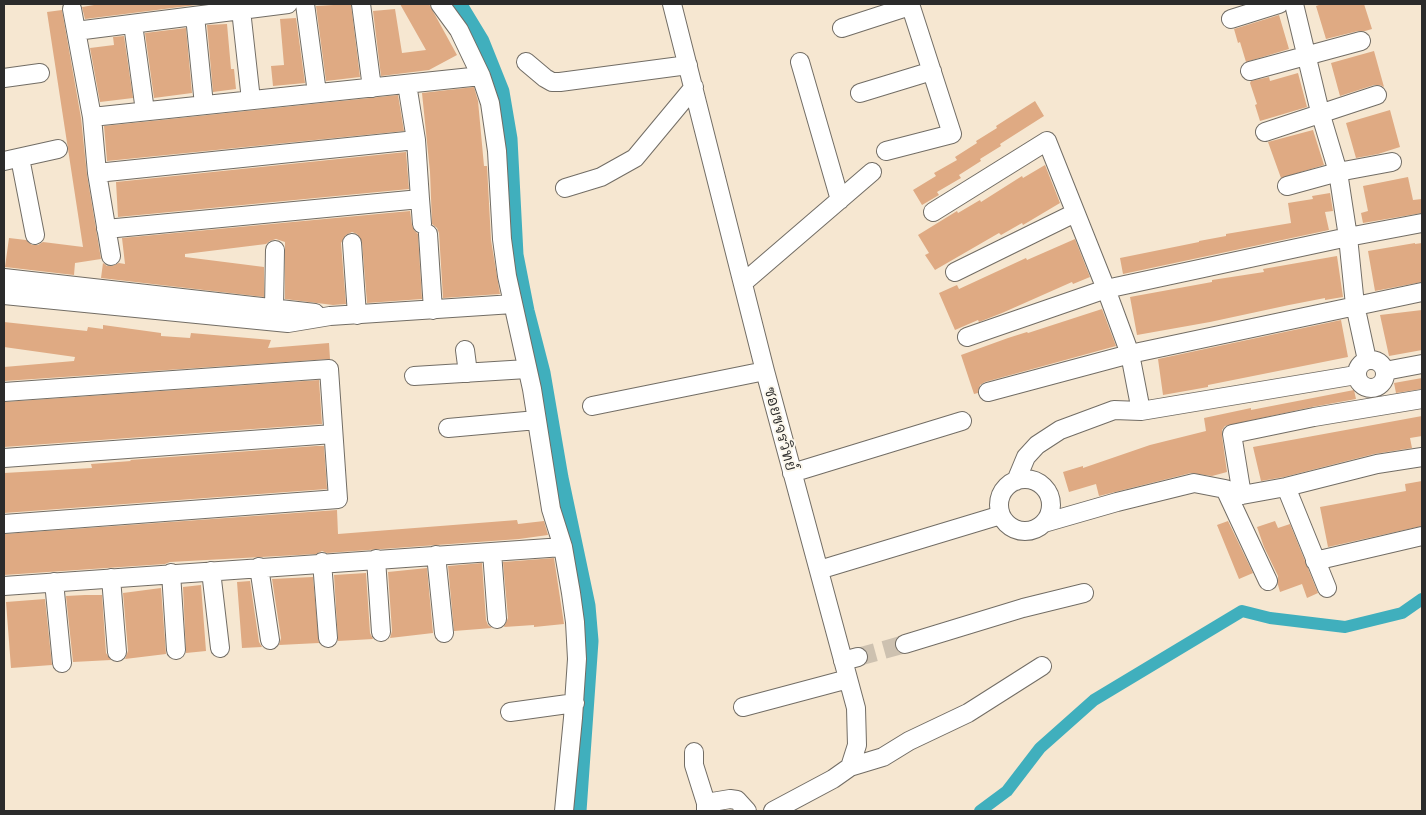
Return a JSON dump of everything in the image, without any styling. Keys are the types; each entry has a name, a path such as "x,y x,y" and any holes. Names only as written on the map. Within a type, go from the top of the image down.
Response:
{"street":[{"path":"76,32 288,4"},
{"path":"305,4 317,93"},
{"path":"361,4 372,88"},
{"path":"440,4 459,30 481,76 490,103 497,151 502,239 507,276 537,420 551,509 564,547 575,622 577,659 575,703 564,811"},
{"name":"ซอยขจรวิทย์","path":"672,4 792,473 819,570 851,659 848,679 856,708 856,745 850,767"},
{"path":"1231,19 1279,4"},
{"path":"1016,481 1026,457 1048,437 1079,422 1114,410 1141,411 1362,367 1376,360 1384,371 1384,380 1373,388 1360,383 1362,367 1348,236 1338,172 1320,112 1294,4"},
{"path":"842,28 910,5 952,134 886,152"},
{"path":"72,9 92,117 97,173 111,256"},
{"path":"241,10 251,100"},
{"path":"195,16 204,105"},
{"path":"133,24 145,111"},
{"path":"1250,71 1361,41"},
{"path":"526,62 552,82 688,65"},
{"path":"800,62 840,200"},
{"path":"860,93 932,71"},
{"path":"4,78 40,73"},
{"path":"92,117 481,76"},
{"path":"407,84 416,140 420,199 434,310"},
{"path":"565,188 601,177 635,158 694,86"},
{"path":"1265,132 1320,112 1376,95"},
{"path":"97,173 416,140"},
{"path":"933,212 1047,141 1130,354 1141,411"},
{"path":"35,235 12,159 58,149"},
{"path":"1287,186 1338,172 1392,162"},
{"path":"743,283 872,172"},
{"path":"106,229 420,199"},
{"path":"954,272 1075,213"},
{"path":"967,337 1106,289 1348,236 1422,223"},
{"path":"352,243 357,315"},
{"path":"274,308 275,250"},
{"path":"4,278 330,316"},
{"path":"988,392 1130,354 1422,292"},
{"path":"4,295 288,323 330,316 513,304"},
{"path":"466,350 468,373"},
{"path":"1384,371 1422,364"},
{"path":"4,392 329,369 338,499 4,524"},
{"path":"414,376 527,369"},
{"path":"592,406 765,371"},
{"path":"1242,495 1232,434 1314,417 1422,399"},
{"path":"448,428 537,420"},
{"path":"792,473 962,421"},
{"path":"4,458 333,434"},
{"path":"1044,523 1117,502 1194,484 1204,484 1242,495 1286,487 1377,464 1422,457"},
{"path":"1024,479 1033,480 1041,484 1051,498 1050,515 1044,523 1029,531 1011,527 1001,515 999,506 1004,491 1016,481 1024,479"},
{"path":"1286,487 1327,588"},
{"path":"1225,489 1268,581"},
{"path":"819,570 1001,515"},
{"path":"1315,561 1422,536"},
{"path":"4,586 322,562 564,547"},
{"path":"492,552 497,619"},
{"path":"436,556 444,633"},
{"path":"376,559 381,632"},
{"path":"322,562 328,638"},
{"path":"260,567 270,640"},
{"path":"211,571 220,648"},
{"path":"171,574 176,650"},
{"path":"111,578 117,652"},
{"path":"54,582 62,663"},
{"path":"905,644 1023,608 1084,593"},
{"path":"773,811 832,780 850,767 883,757 930,730 968,713 1042,666"},
{"path":"743,707 848,679"},
{"path":"510,712 575,703"},
{"path":"694,752 694,765 706,807 730,799 736,800 747,811"}],"building":[{"path":"100,4 204,4 85,19 82,7"},
{"path":"351,4 360,77 326,81 316,6"},
{"path":"400,4 429,4 457,55 429,70 381,76 373,11 395,9 402,53 426,50"},
{"path":"1322,4 1364,4 1372,29 1326,39 1316,6"},
{"path":"62,10 81,118 87,175 101,259 75,263 74,275 5,267 9,238 26,240 32,245 38,245 43,242 83,247 47,12"},
{"path":"1279,15 1289,49 1246,62 1234,29"},
{"path":"296,18 305,83 273,86 271,66 284,65 280,19"},
{"path":"227,24 231,69 234,69 236,89 213,92 207,25"},
{"path":"186,28 192,93 154,98 145,33"},
{"path":"124,36 133,98 100,102 90,48 114,45 113,37"},
{"path":"1374,51 1384,87 1374,85 1340,96 1331,63"},
{"path":"1298,73 1307,107 1260,121 1251,81 1269,77 1270,81"},
{"path":"474,87 478,101 484,166 487,166 491,240 500,294 443,298 439,233 432,224 430,172 422,93"},
{"path":"398,95 404,131 107,161 104,126"},
{"path":"1035,101 1044,116 1000,144 1001,146 959,175 961,178 937,192 939,195 922,205 913,190 936,176 934,173 957,160 955,157 997,128 996,126"},
{"path":"1390,110 1400,147 1356,158 1346,123"},
{"path":"1313,130 1324,165 1281,178 1268,142"},
{"path":"406,152 409,189 118,217 116,182"},
{"path":"1045,165 1060,203 1023,225 1022,223 1001,235 999,233 935,270 925,255 929,253 918,235 957,211 958,213 980,200 981,202 1022,176 1023,178"},
{"path":"1408,177 1413,200 1422,199 1422,213 1363,223 1361,213 1368,211 1363,186"},
{"path":"1330,193 1333,211 1325,212 1329,230 1123,274 1120,258 1226,236 1226,234 1291,223 1288,203 1313,199 1312,196"},
{"path":"410,211 412,225 418,234 422,299 367,303 362,242 357,234 352,232 346,235 341,243 346,304 333,305 285,299 285,242 276,239 266,244 185,254 185,257 264,267 264,297 101,278 103,263 107,266 119,263 125,264 122,238"},
{"path":"1075,239 1090,277 1073,284 1072,282 1002,313 979,322 978,320 955,330 939,293 957,285 959,289 1026,258 1027,260"},
{"path":"1422,243 1422,282 1375,291 1368,251"},
{"path":"1337,256 1343,297 1325,300 1325,298 1137,335 1130,297 1212,282 1212,280 1264,272 1263,269"},
{"path":"1102,309 1116,346 985,382 980,385 978,393 974,394 961,355 1008,338"},
{"path":"1422,310 1422,350 1389,356 1380,315"},
{"path":"1341,320 1348,357 1163,395 1158,359"},
{"path":"4,322 87,331 88,327 103,329 103,325 161,333 161,336 190,338 191,333 271,340 268,348 329,343 330,359 4,381 4,367 74,361 75,357 4,347"},
{"path":"1422,378 1422,389 1396,393 1394,383"},
{"path":"319,380 322,424 4,447 4,402"},
{"path":"1354,390 1356,399 1225,426 1222,430 1222,436 1227,472 1212,476 1191,473 1099,496 1096,484 1069,492 1063,472 1083,466 1083,468 1150,445 1206,431 1204,418"},
{"path":"1422,416 1422,436 1410,438 1412,448 1374,454 1261,481 1253,447"},
{"path":"324,446 327,489 4,513 4,473 92,468 91,464 130,460"},
{"path":"1422,481 1422,526 1328,547 1320,507 1406,491 1405,484"},
{"path":"337,510 338,534 517,520 518,524 544,521 548,535 519,539 327,553 322,551 316,554 170,562 165,564 4,575 4,534"},
{"path":"1228,521 1253,573 1239,579 1217,525"},
{"path":"1275,521 1278,528 1290,524 1318,593 1307,598 1302,584 1280,592 1278,576 1257,527"},
{"path":"554,558 564,624 504,627 508,618 503,562"},
{"path":"482,563 486,620 492,628 454,631 448,566"},
{"path":"427,568 433,633 390,638 392,631 388,572"},
{"path":"366,573 370,633 373,639 338,641 334,575"},
{"path":"313,577 319,643 279,645 281,638 272,579"},
{"path":"250,581 259,642 262,647 242,648 237,582"},
{"path":"201,585 206,651 186,653 183,587"},
{"path":"161,588 166,654 125,659 128,651 123,593"},
{"path":"102,595 106,653 111,660 73,662 66,596"},
{"path":"45,599 52,665 11,668 6,602"}],"waterway":[{"path":"456,4 479,42 499,92 507,139 513,255 524,311 540,373 558,478 585,606 588,641 576,811"},
{"path":"980,811 1007,791 1040,748 1094,700 1242,611 1270,618 1345,627 1402,613 1422,599"}],"tunnel":[{"path":"858,657 905,644"}]}
